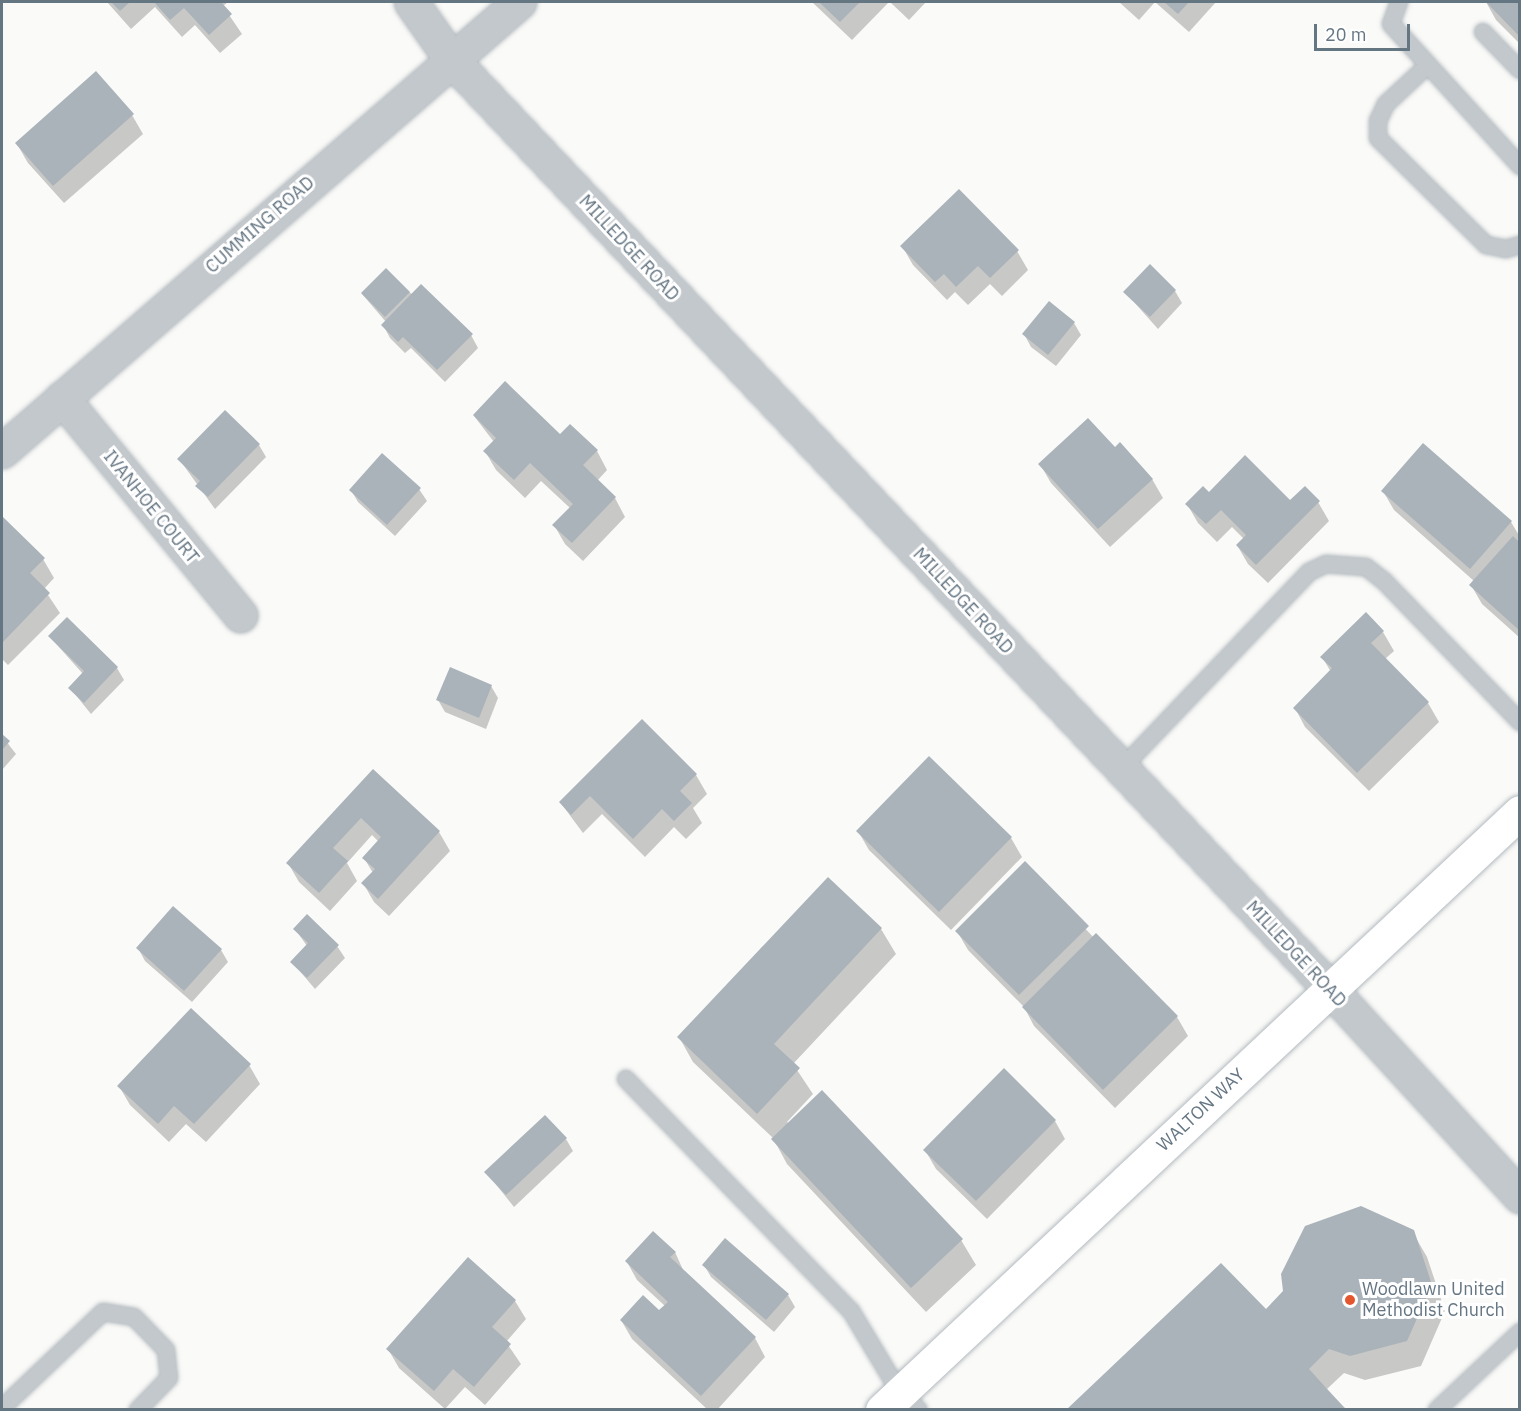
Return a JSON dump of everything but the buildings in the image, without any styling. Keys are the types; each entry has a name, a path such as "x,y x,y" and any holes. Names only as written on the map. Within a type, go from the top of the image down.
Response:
{"main road":[{"name":"WALTON WAY","path":"900,1404 1330,989 1520,812"}],"street":[{"name":"MILLEDGE ROAD","path":"411,2 451,59 1330,989 1520,1196"},
{"name":"CUMMING ROAD","path":"2,451 519,2"},
{"name":"IVANHOE COURT","path":"62,398 240,615"}],"lane":[{"path":"1399,2 1391,24 1520,166"},
{"path":"1483,32 1520,70"},
{"path":"1428,65 1386,104 1378,121 1378,138 1486,245 1506,249 1520,246"},
{"path":"1121,769 1309,572 1326,564 1346,563 1366,567 1384,581 1520,722"},
{"path":"626,1079 851,1311 900,1404"},
{"path":"2,1408 103,1312 134,1317 166,1350 169,1378 138,1410"},
{"path":"1437,1410 1520,1332"}],"place":[{"name":"Woodlawn United Methodist Church","path":"1350,1300"}]}
